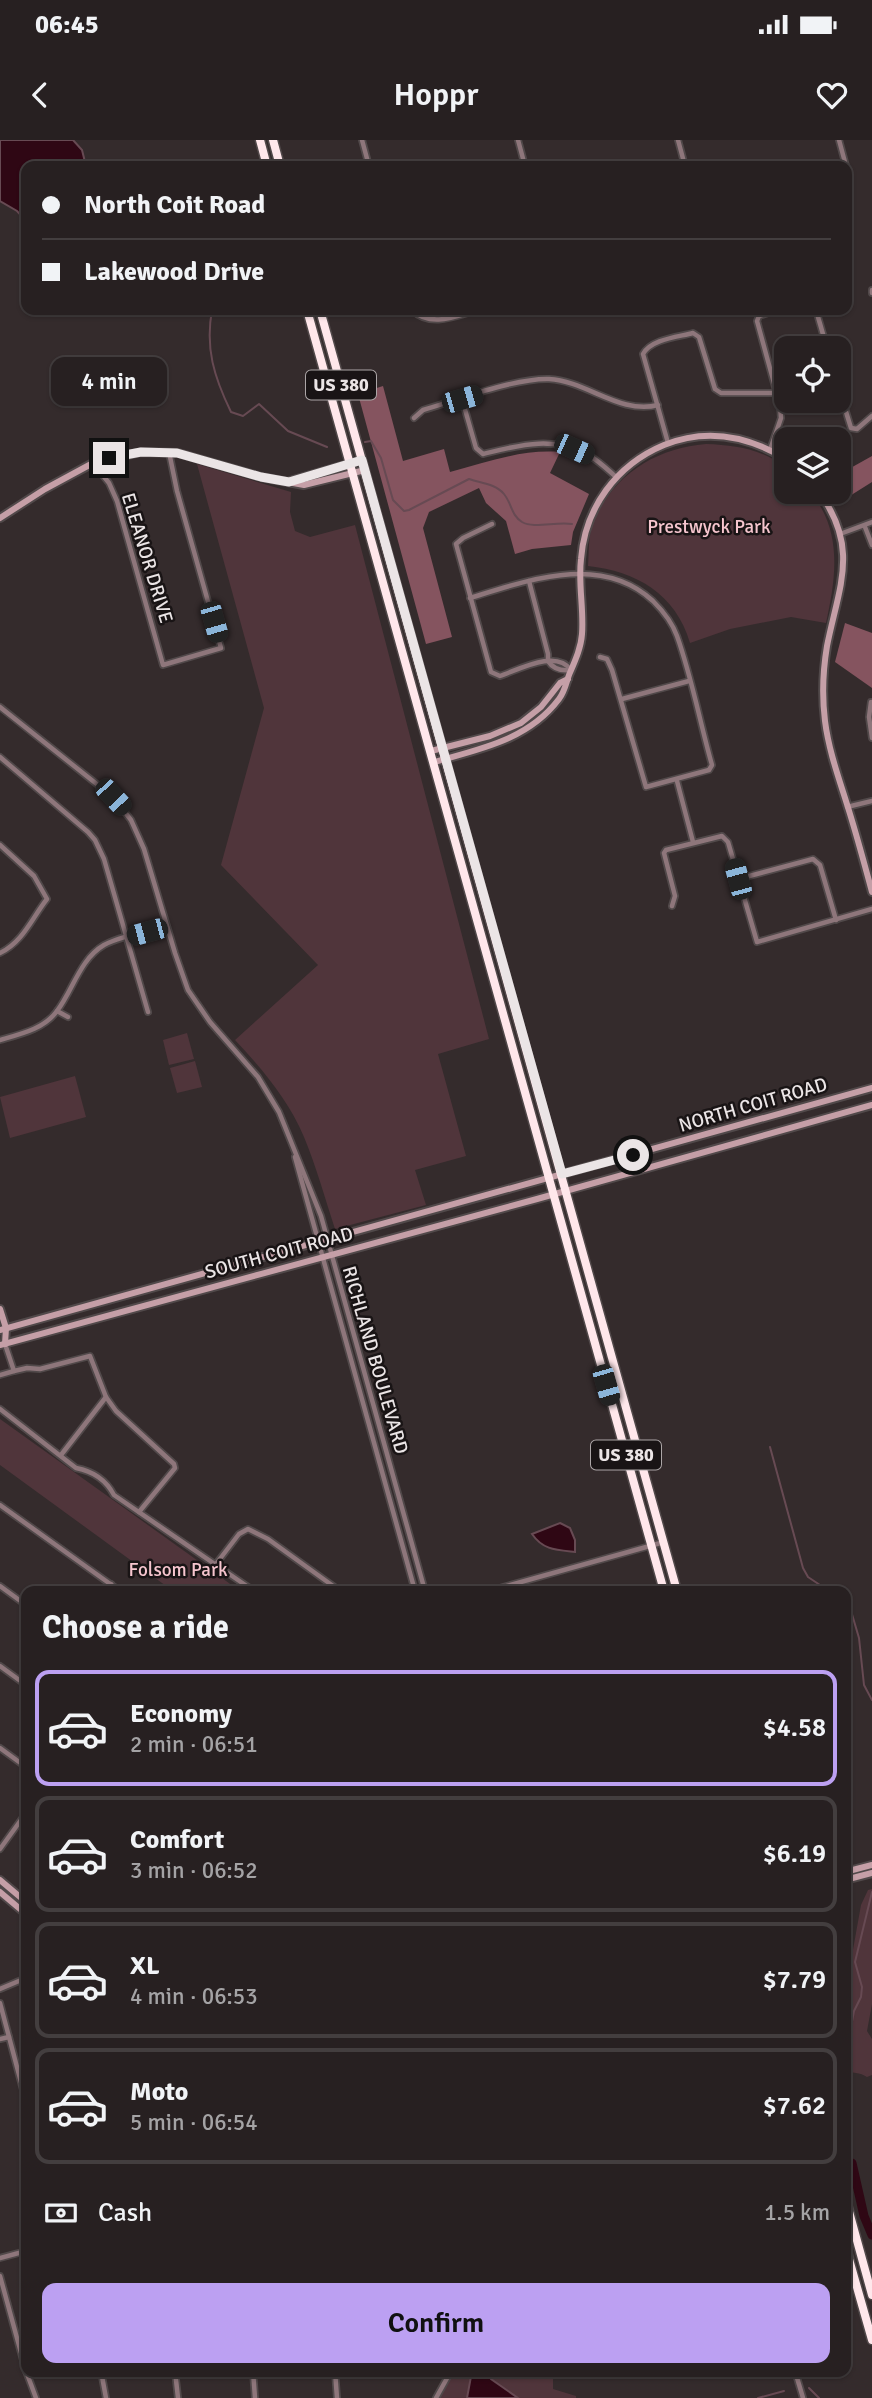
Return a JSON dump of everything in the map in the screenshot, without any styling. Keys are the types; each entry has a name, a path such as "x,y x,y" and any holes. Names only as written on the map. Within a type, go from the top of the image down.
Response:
{"highway":[{"path":"260,140 266,161"},
{"path":"273,140 279,161"},
{"name":"US 380","path":"308,315 663,1586"},
{"name":"US 380","path":"321,315 676,1586"},
{"path":"851,2218 872,2295"},
{"path":"851,2267 872,2340"}],"main road":[{"path":"434,762 496,745 522,732 551,709 566,687 580,648 582,634 580,574 585,530 595,505 616,477 641,456 668,443 702,435 747,440 774,452"},
{"path":"0,519 45,489 93,463 141,452 169,452 289,482 314,484 365,470"},
{"path":"289,482 362,460"},
{"path":"827,504 840,534 843,555 842,582 827,647 823,699 825,721 872,892"},
{"path":"431,751 490,736 521,723 541,707 561,682 568,678"},
{"name":"NORTH COIT ROAD","path":"562,1174 872,1088"},
{"name":"NORTH COIT ROAD","path":"566,1190 872,1105"},
{"path":"805,1107 810,1122"},
{"path":"708,1135 712,1149"},
{"name":"SOUTH COIT ROAD","path":"2,1331 562,1174"},
{"name":"SOUTH COIT ROAD","path":"3,1344 566,1190"},
{"path":"437,1211 441,1225"},
{"path":"217,1270 222,1285"},
{"path":"141,1291 145,1306"},
{"path":"0,1309 3,1344"},
{"path":"851,1870 872,1865"},
{"path":"851,1878 872,1873"},
{"path":"0,1880 21,1898"},
{"path":"0,1892 21,1910"},
{"path":"851,2248 859,2245"}],"street":[{"path":"362,140 368,161"},
{"path":"518,140 524,161"},
{"path":"678,140 684,161"},
{"path":"839,140 845,161"},
{"path":"417,315 430,320 454,315"},
{"path":"762,315 757,321 774,382"},
{"path":"817,315 824,336"},
{"path":"668,443 643,354 645,349 652,345 693,333 697,335 715,390 721,393 774,393"},
{"path":"414,418 423,410 518,383 547,379 576,384 632,407 657,405"},
{"path":"462,399 476,449 483,454 523,444 557,444 591,456 616,477"},
{"path":"770,450 781,418 780,413"},
{"path":"846,413 851,428 857,429 872,416"},
{"name":"ELEANOR DRIVE","path":"93,463 109,483 117,501 163,665 221,648 177,491 169,452"},
{"path":"840,534 865,527 872,522"},
{"path":"492,524 456,544 492,672 500,676 552,659 566,664 571,670"},
{"path":"865,527 872,545"},
{"path":"470,597 529,581 580,574 608,576 625,581 642,591 660,608 677,636 711,768 709,770 646,788 612,670 607,659 600,657"},
{"path":"529,581 548,661"},
{"path":"622,699 689,681"},
{"path":"872,702 869,717 872,738"},
{"name":"RICHLAND BOULEVARD","path":"0,707 113,797 131,820 144,849 181,973 197,1006 261,1081 276,1108 315,1198 424,1586"},
{"path":"0,757 95,840 104,859 148,1012"},
{"path":"677,780 693,842"},
{"path":"847,807 872,800"},
{"path":"671,906 675,896 664,853 666,850 718,836 725,837 757,942 872,909"},
{"path":"0,953 22,937 47,899 34,876 1,847"},
{"path":"738,879 806,860 816,861 820,865 836,920"},
{"path":"0,1040 33,1030 47,1021 57,1011 92,955 104,945 167,927"},
{"path":"57,1011 68,1017"},
{"name":"RICHLAND BOULEVARD","path":"290,1139 414,1586"},
{"path":"3,1344 14,1371"},
{"path":"0,1375 27,1368 40,1370 90,1356 106,1396 116,1411 174,1464 175,1468 139,1512"},
{"path":"61,1455 106,1396"},
{"path":"0,1409 76,1468 87,1470 108,1485 114,1495 247,1586"},
{"path":"0,1505 114,1586"},
{"path":"216,1564 239,1534 248,1530 268,1539 333,1586"},
{"path":"507,1586 664,1542"},
{"path":"0,1586 21,1601"},
{"path":"0,1666 21,1681"},
{"path":"0,1748 21,1763"},
{"path":"0,1849 21,1820"},
{"path":"0,1989 21,1980"},
{"path":"0,2003 21,2082"},
{"path":"0,2039 9,2037"},
{"path":"0,2258 21,2252"},
{"path":"0,2276 21,2353"},
{"path":"28,2377 36,2398"},
{"path":"102,2377 106,2398"},
{"path":"176,2377 178,2398"},
{"path":"253,2377 255,2398"},
{"path":"335,2377 337,2398"},
{"path":"436,2398 448,2377"},
{"path":"797,2377 803,2398"}],"green space":[{"name":"Prestwyck Park","path":"727,445 767,456 774,460 774,504 819,504 828,522 834,555 826,623 791,617 730,629 690,643 675,611 652,588 622,573 588,566 589,539 593,524 612,491 624,478 653,458 688,447"},
{"path":"197,464 291,492 290,512 295,531 310,537 355,525 489,1039 438,1054 466,1156 415,1170 426,1205 335,1229 298,1123 274,1085 235,1040 318,965 221,865 264,708"},
{"path":"187,1033 194,1059 169,1065 163,1040"},
{"path":"195,1061 202,1087 177,1093 170,1068"},
{"path":"75,1076 86,1117 10,1138 0,1097"},
{"name":"Folsom Park","path":"0,1419 233,1586 166,1586 0,1465"},
{"path":"872,1889 872,2004 867,2031 872,2039 872,2075 867,2077 851,2072 851,1961 861,1905 868,1890"},
{"path":"452,2377 553,2377 553,2389 576,2396 576,2398 440,2398"}],"shaded area":[{"path":"0,140 73,140 82,150 85,161 21,161 21,215 0,201"},
{"path":"383,386 403,461 444,449 450,472 518,454 560,452 550,473 589,494 573,532 571,545 532,549 515,554 506,521 486,503 479,488 429,512 423,528 452,637 426,644 358,394"},
{"path":"872,456 872,482 851,495 851,468"},
{"path":"845,623 872,633 872,688 835,662"},
{"path":"560,1523 570,1528 575,1540 575,1552 545,1546 532,1534"},
{"path":"471,2377 490,2377 518,2398 467,2398"}],"waterway":[{"path":"211,315 212,362 231,412 243,416 259,404 288,431 327,447"},
{"path":"365,442 371,441 381,458 393,500 404,511 469,479 501,491 522,522 533,525 572,524"},
{"path":"770,1447 803,1568 808,1577 822,1586"},
{"path":"851,1611 859,1638 864,1685 872,1700"},
{"path":"851,2027 862,1987 855,1962 872,1892"},
{"path":"852,2163 864,2216 872,2235"},
{"path":"809,2388 819,2398"},
{"path":"758,2398 784,2391"}],"route":[{"path":"109,458 141,452 177,453 261,477 289,482 362,460 562,1174 633,1155"}]}
